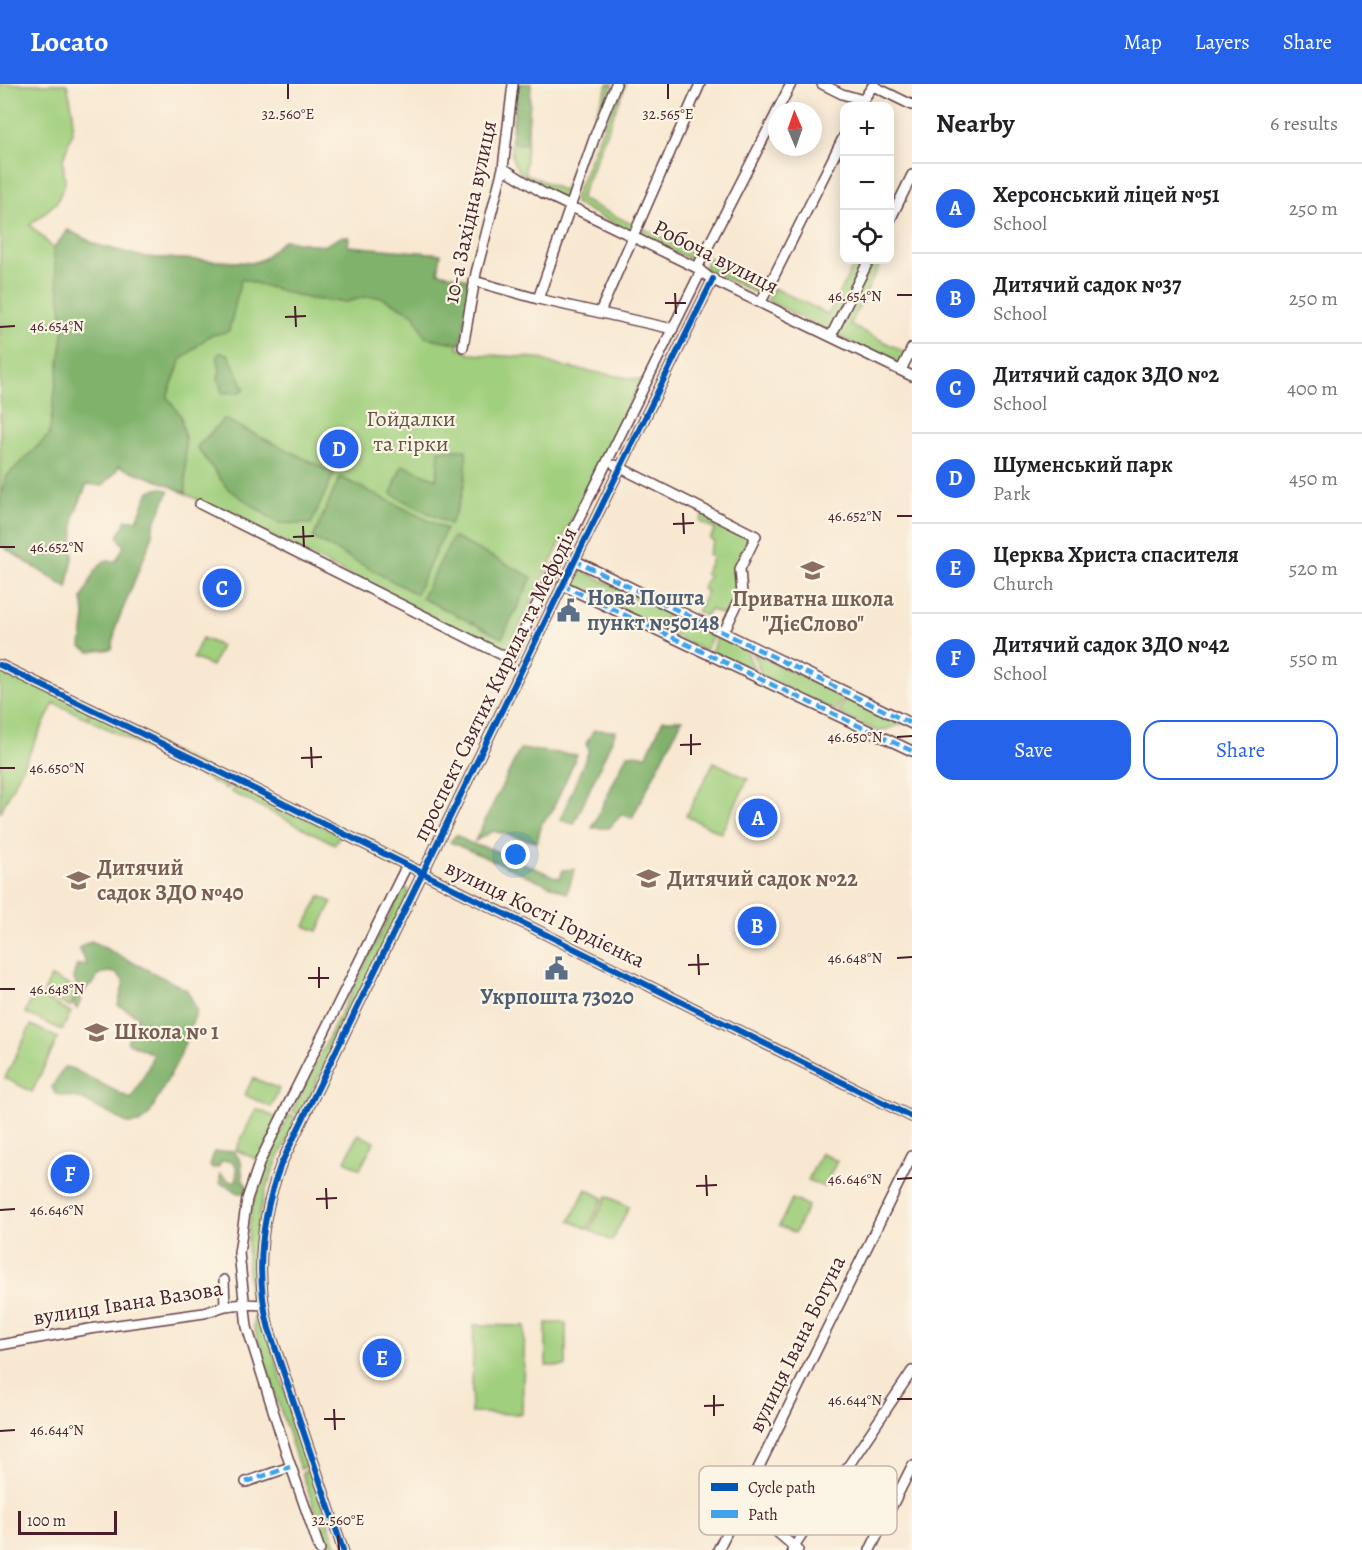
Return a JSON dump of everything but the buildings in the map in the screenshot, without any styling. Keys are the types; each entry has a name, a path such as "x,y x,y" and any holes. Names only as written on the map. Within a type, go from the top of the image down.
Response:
{"street":[{"name":"10-а Західна вулиця","path":"463,347 474,281 503,168 513,84"},
{"path":"538,299 596,133 616,84"},
{"path":"600,312 700,84"},
{"path":"782,102 791,84"},
{"path":"822,84 859,102"},
{"path":"862,102 874,85 912,105"},
{"path":"200,504 510,659 673,329 699,269 768,129"},
{"path":"761,302 840,144"},
{"name":"Робоча вулиця","path":"503,168 543,193 634,236 699,269 713,279 912,376"},
{"path":"894,211 912,175"},
{"path":"831,336 867,264"},
{"name":"проспект Святих Кирила та Мефодія","path":"342,1550 263,1305 262,1247 264,1218 270,1193 281,1164 713,279"},
{"path":"474,281 538,299 673,329"},
{"path":"901,370 912,348"},
{"path":"607,461 756,536 740,569 742,594 724,632"},
{"path":"574,560 912,724"},
{"path":"562,585 912,751"},
{"name":"вулиця Кості Гордієнка","path":"0,665 424,873 912,1117"},
{"name":"проспект Святих Кирила та Мефодія","path":"320,1550 255,1359 247,1327 239,1253 247,1198 260,1161 407,865"},
{"name":"вулиця Івана Богуна","path":"759,1466 912,1156"},
{"path":"224,1280 225,1306"},
{"name":"вулиця Івана Вазова","path":"0,1345 204,1313 225,1306 263,1305"},
{"path":"850,1466 912,1371"},
{"path":"897,1496 912,1466"},
{"path":"246,1482 290,1467"},
{"name":"вулиця Івана Богуна","path":"718,1550 725,1535"},
{"path":"779,1535 795,1549 804,1535"},
{"path":"870,1550 878,1535"}],"green space":[{"name":"Гойдалки та гірки","path":"0,84 67,84 73,112 72,133 63,160 65,183 57,202 30,225 53,248 59,269 72,239 143,257 252,263 264,259 284,240 324,246 440,254 438,272 472,280 457,337 458,347 470,354 538,358 559,366 641,380 506,653 118,460 0,522"},
{"path":"518,84 531,84 525,173 564,191 608,84 613,84 566,200 530,181 514,163 511,147"},
{"path":"518,84 531,84 527,143 517,144 512,140"},
{"path":"621,84 626,84 580,199 634,225 631,232 576,204 574,198"},
{"path":"643,228 700,255 696,262 639,235"},
{"path":"68,230 97,245 143,257 253,263 263,259 284,240 324,246 343,236 349,237 348,246 441,254 438,272 472,280 461,344 425,337 414,314 381,297 364,297 347,302 310,299 241,279 229,331 209,336 181,360 167,397 181,416 185,439 186,493 118,466 116,472 102,486 87,484 74,516 73,558 67,588 0,545 0,496 7,476 49,435 64,328 53,249"},
{"path":"709,258 765,285 760,295 704,268"},
{"path":"854,264 864,264 831,330 827,331 767,300 774,288 828,314"},
{"path":"872,264 880,264 850,325 905,352 898,365 836,335"},
{"path":"220,353 228,354 245,389 236,394 230,392 223,394 218,379 220,369 217,356"},
{"path":"224,419 334,473 311,524 278,523 227,488 197,447"},
{"path":"439,450 466,450 464,488 450,524 391,494 402,465 436,479"},
{"path":"340,477 446,529 416,594 313,538"},
{"path":"162,488 169,491 116,626 112,649 90,652 81,647 85,616 82,599 95,571 104,561 116,561 124,546 118,537 126,520 137,520 149,491"},
{"path":"704,513 752,538 736,570 737,592 727,617 710,609 706,616 697,612 707,591 702,589 709,576 705,574 713,557 708,554 714,541 710,539 715,529 700,522"},
{"path":"453,537 532,577 502,638 422,598"},
{"path":"579,569 622,590 614,607 571,587"},
{"path":"626,592 669,612 661,629 618,609"},
{"path":"672,614 714,634 705,651 664,630"},
{"path":"718,636 746,649 756,674 711,652"},
{"path":"202,638 221,646 212,666 193,658"},
{"path":"753,653 843,696 835,711 762,676"},
{"path":"0,668 90,710 86,718 54,703 0,813"},
{"path":"845,697 902,724 879,732 838,713"},
{"path":"92,711 231,781 227,789 88,719"},
{"path":"663,720 682,720 632,818 622,814 609,828 592,828 627,754 647,755"},
{"path":"594,730 616,731 574,824 560,820 589,750 586,744"},
{"path":"520,749 577,755 551,813 542,823 537,842 493,831 475,841"},
{"path":"714,762 748,779 721,833 686,816"},
{"path":"236,782 340,835 335,844 231,792"},
{"path":"456,835 555,877 560,878 563,870 575,869 567,893 450,842"},
{"path":"403,888 407,888 409,893 300,1115 292,1111"},
{"path":"320,896 332,902 318,931 305,926"},
{"path":"91,941 187,990 197,1010 179,1058 149,1115 139,1123 129,1124 79,1098 55,1094 52,1087 64,1067 71,1068 131,1099 153,1054 127,1042 138,1016 118,1005 124,982 117,974 111,972 99,974 93,984 86,988 77,1009 73,1005 78,989 73,977 77,965 87,965 79,948"},
{"path":"51,977 78,989 70,1007 43,995"},
{"path":"34,994 71,1012 62,1030 25,1013"},
{"path":"31,1025 58,1038 32,1092 5,1078"},
{"path":"253,1078 279,1089 271,1107 245,1095"},
{"path":"256,1109 279,1119 260,1161 236,1150"},
{"path":"289,1115 298,1118 274,1169 260,1209 256,1260 258,1298 251,1300 247,1261 251,1212 265,1168"},
{"path":"358,1134 374,1142 360,1169 345,1161"},
{"path":"234,1151 241,1162 243,1181 247,1186 245,1193 239,1193 220,1183 220,1174 231,1182 237,1180 236,1165 231,1161 222,1161 218,1167 210,1166 214,1152"},
{"path":"821,1153 837,1161 824,1187 808,1180"},
{"path":"586,1189 603,1198 588,1229 570,1221"},
{"path":"607,1196 629,1207 612,1241 590,1230"},
{"path":"792,1199 808,1206 795,1233 779,1226"},
{"path":"257,1315 262,1318 309,1466 300,1469 254,1329 254,1317"},
{"path":"546,1323 566,1323 566,1366 546,1366"},
{"path":"474,1325 525,1326 522,1414 471,1413"},
{"path":"310,1470 337,1548 329,1550 302,1473"}],"marked path":[{"path":"574,560 912,724"},
{"path":"562,585 912,751"},
{"path":"246,1482 290,1467"}],"cycle path":[{"path":"343,1550 264,1308 262,1245 264,1225 274,1184 281,1164 713,279"},
{"path":"0,665 206,765 912,1117"}],"place":[{"name":"Шуменський парк","path":"339,449"},
{"name":"Приватна школа \"ДієСлово\"","path":"813,570"},
{"name":"Дитячий садок ЗДО №2","path":"222,588"},
{"name":"Нова Пошта пункт №50148","path":"569,611"},
{"name":"Херсонський ліцей №51","path":"758,818"},
{"name":"Дитячий садок №22","path":"649,879"},
{"name":"Дитячий садок ЗДО №40","path":"79,881"},
{"name":"Дитячий садок №37","path":"757,926"},
{"name":"Укрпошта 73020","path":"557,968"},
{"name":"Школа № 1","path":"96,1032"},
{"name":"Дитячий садок ЗДО №42","path":"70,1174"},
{"name":"Церква Христа спасителя","path":"382,1358"}]}
